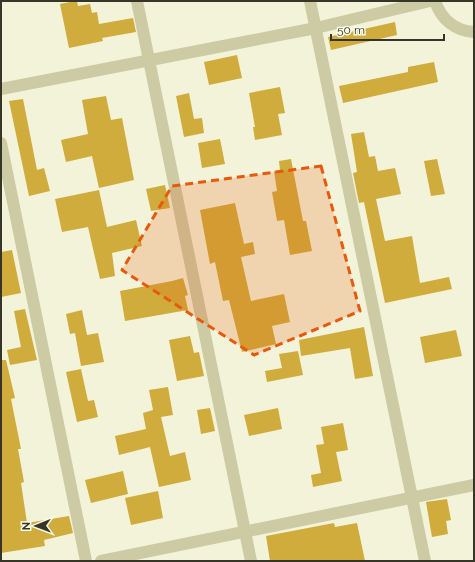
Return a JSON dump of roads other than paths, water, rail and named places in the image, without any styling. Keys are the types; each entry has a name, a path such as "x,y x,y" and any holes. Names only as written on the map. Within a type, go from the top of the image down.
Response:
{"street":[{"path":"137,1 251,561"},
{"path":"310,1 425,561"},
{"path":"1,89 149,59 316,28 430,1"},
{"path":"435,1 443,18 459,29 474,32"},
{"path":"1,143 86,561"},
{"path":"101,561 474,485"}]}
